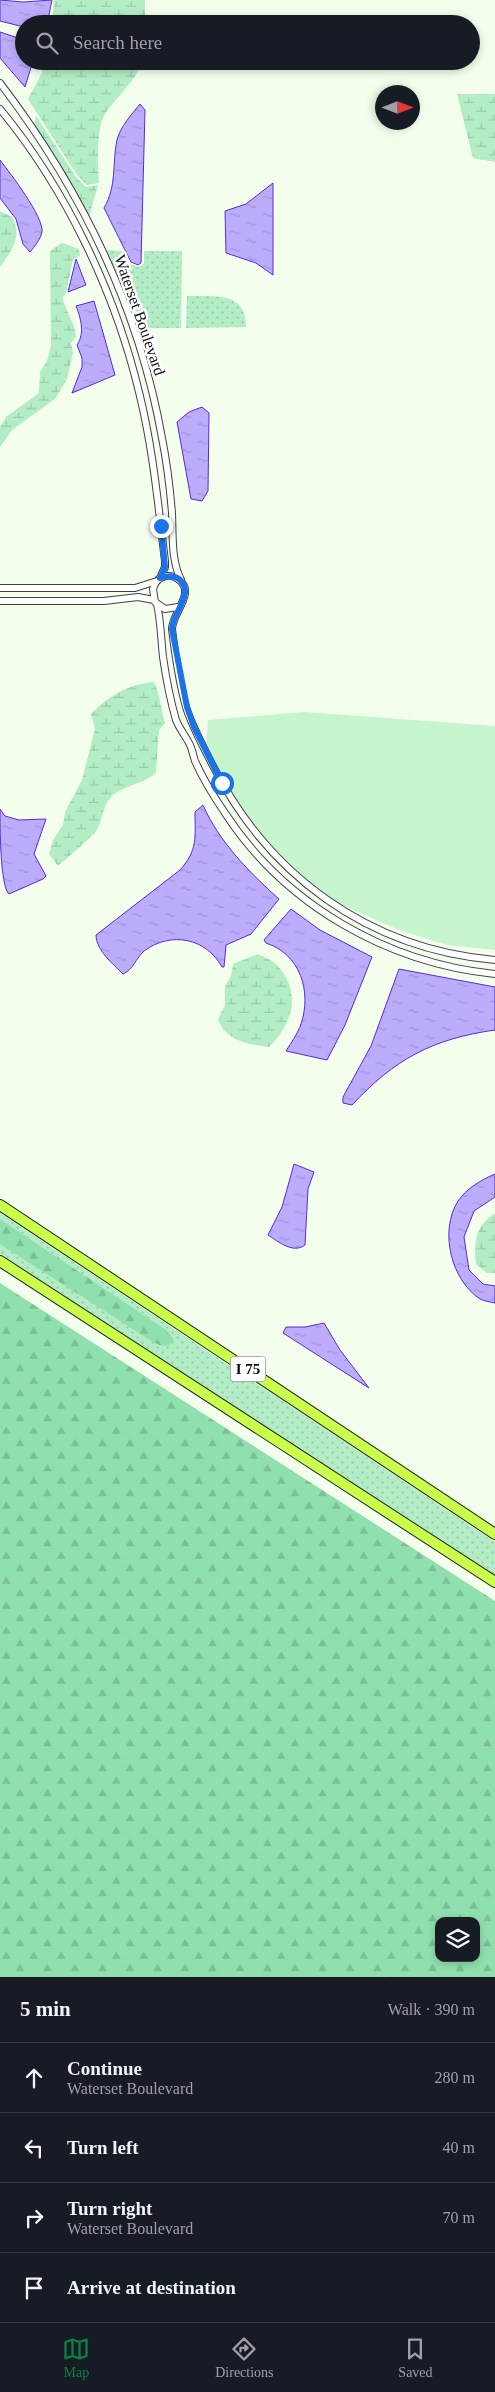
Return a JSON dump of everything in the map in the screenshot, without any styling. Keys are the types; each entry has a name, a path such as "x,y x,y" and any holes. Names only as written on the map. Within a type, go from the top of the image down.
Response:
{"highway":[{"name":"I 75","path":"0,1205 495,1534"},
{"path":"0,1261 495,1582"}],"street":[{"name":"Waterset Boulevard","path":"0,84 44,145 74,194 106,256 127,309 145,364 162,438 170,490 174,556 181,581"},
{"name":"Waterset Boulevard","path":"0,109 41,167 76,227 94,264 117,320 139,392 152,459 165,561 165,567 159,580"},
{"path":"0,588 128,588 173,576 181,581 185,587 185,596 173,619 172,629 182,691 194,727 237,808 270,851 310,887 370,925 419,947 470,958 495,960"},
{"path":"159,580 152,589 167,681 177,721 200,770 225,814 242,838 269,868 297,893 343,926 375,942 430,963 473,972 495,974"},
{"path":"0,601 104,601 138,597 155,602 165,609 178,607"}],"green space":[{"path":"54,0 145,0 145,15 53,15"},
{"path":"42,70 139,70 101,122 98,149 99,183 87,185 77,175 28,99"},
{"path":"457,94 495,94 495,162 473,158"},
{"path":"36,116 76,177 86,187 98,185 89,217 34,127"},
{"path":"0,211 12,217 15,224 16,237 12,250 0,267"},
{"path":"62,243 79,249 80,256 73,259 66,293 62,298 75,329 76,337 71,343 73,353 67,379 55,399 12,430 0,447 0,427 6,417 39,393 40,372 47,361 51,345 50,251"},
{"path":"106,250 122,251 129,263 138,267 144,264 144,251 182,251 181,328 137,328"},
{"path":"187,296 217,296 234,301 245,315 246,327 186,328"},
{"path":"154,682 165,723 159,730 156,772 147,779 112,796 105,807 95,832 58,866 49,854 53,840 63,825 65,812 82,780 95,729 91,714 112,696 127,688"},
{"path":"305,712 495,726 495,950 447,945 399,930 324,897 266,845 228,793 206,751 208,720"},
{"path":"258,954 277,965 285,975 292,996 289,1018 284,1028 269,1047 246,1043 232,1037 221,1026 218,1019 225,1005 225,986 231,976 233,964"},
{"path":"0,1213 495,1542 495,1575 0,1254"},
{"path":"495,1213 495,1273 487,1273 476,1264 475,1248 480,1229"},
{"path":"0,1219 166,1330 173,1338 173,1342 163,1346 153,1342 0,1244"},
{"path":"0,1283 495,1601 495,1977 0,1977"}],"water":[{"path":"0,0 23,2 52,0 49,15 15,15 15,25 0,21"},
{"path":"0,32 15,37 15,70 30,70 25,87 0,58"},
{"path":"140,104 145,110 141,263 138,265 131,262 104,208 113,183 117,140 121,130"},
{"path":"0,160 26,195 41,225 42,232 40,238 30,252 23,244 16,219 0,198"},
{"path":"273,183 273,275 256,263 226,253 225,211 246,204"},
{"path":"76,259 86,285 68,292"},
{"path":"94,301 115,375 72,393 82,367 82,358 77,345 81,336 81,326 76,306"},
{"path":"202,407 209,413 208,491 202,501 191,499 177,422 189,412"},
{"path":"203,805 226,844 246,868 279,899 251,934 226,945 224,967 207,949 187,941 176,940 165,941 144,951 129,970 123,974 102,951 96,935 180,870 186,863 193,849 195,812"},
{"path":"0,809 5,816 19,820 46,819 34,854 46,876 9,894 6,889 2,868"},
{"path":"291,909 320,930 372,957 345,1025 327,1060 286,1051 301,1024 305,999 304,987 295,965 278,948 266,943 264,940"},
{"path":"399,969 495,987 495,1030 452,1039 416,1054 384,1075 352,1105 343,1103 343,1097 371,1046"},
{"path":"294,1164 314,1172 308,1189 305,1245 291,1248 268,1235 282,1207"},
{"path":"495,1174 495,1197 474,1211 464,1237 469,1270 483,1284 495,1286 495,1303 480,1299 470,1291 462,1280 455,1268 451,1254 449,1226 452,1213 458,1201 475,1185"},
{"path":"324,1323 340,1350 369,1388 283,1333 286,1327 305,1327"}],"route":[{"path":"161,526 165,567 160,578 173,576 181,581 186,590 184,599 178,607 172,622 182,691 194,727 222,783"}]}
